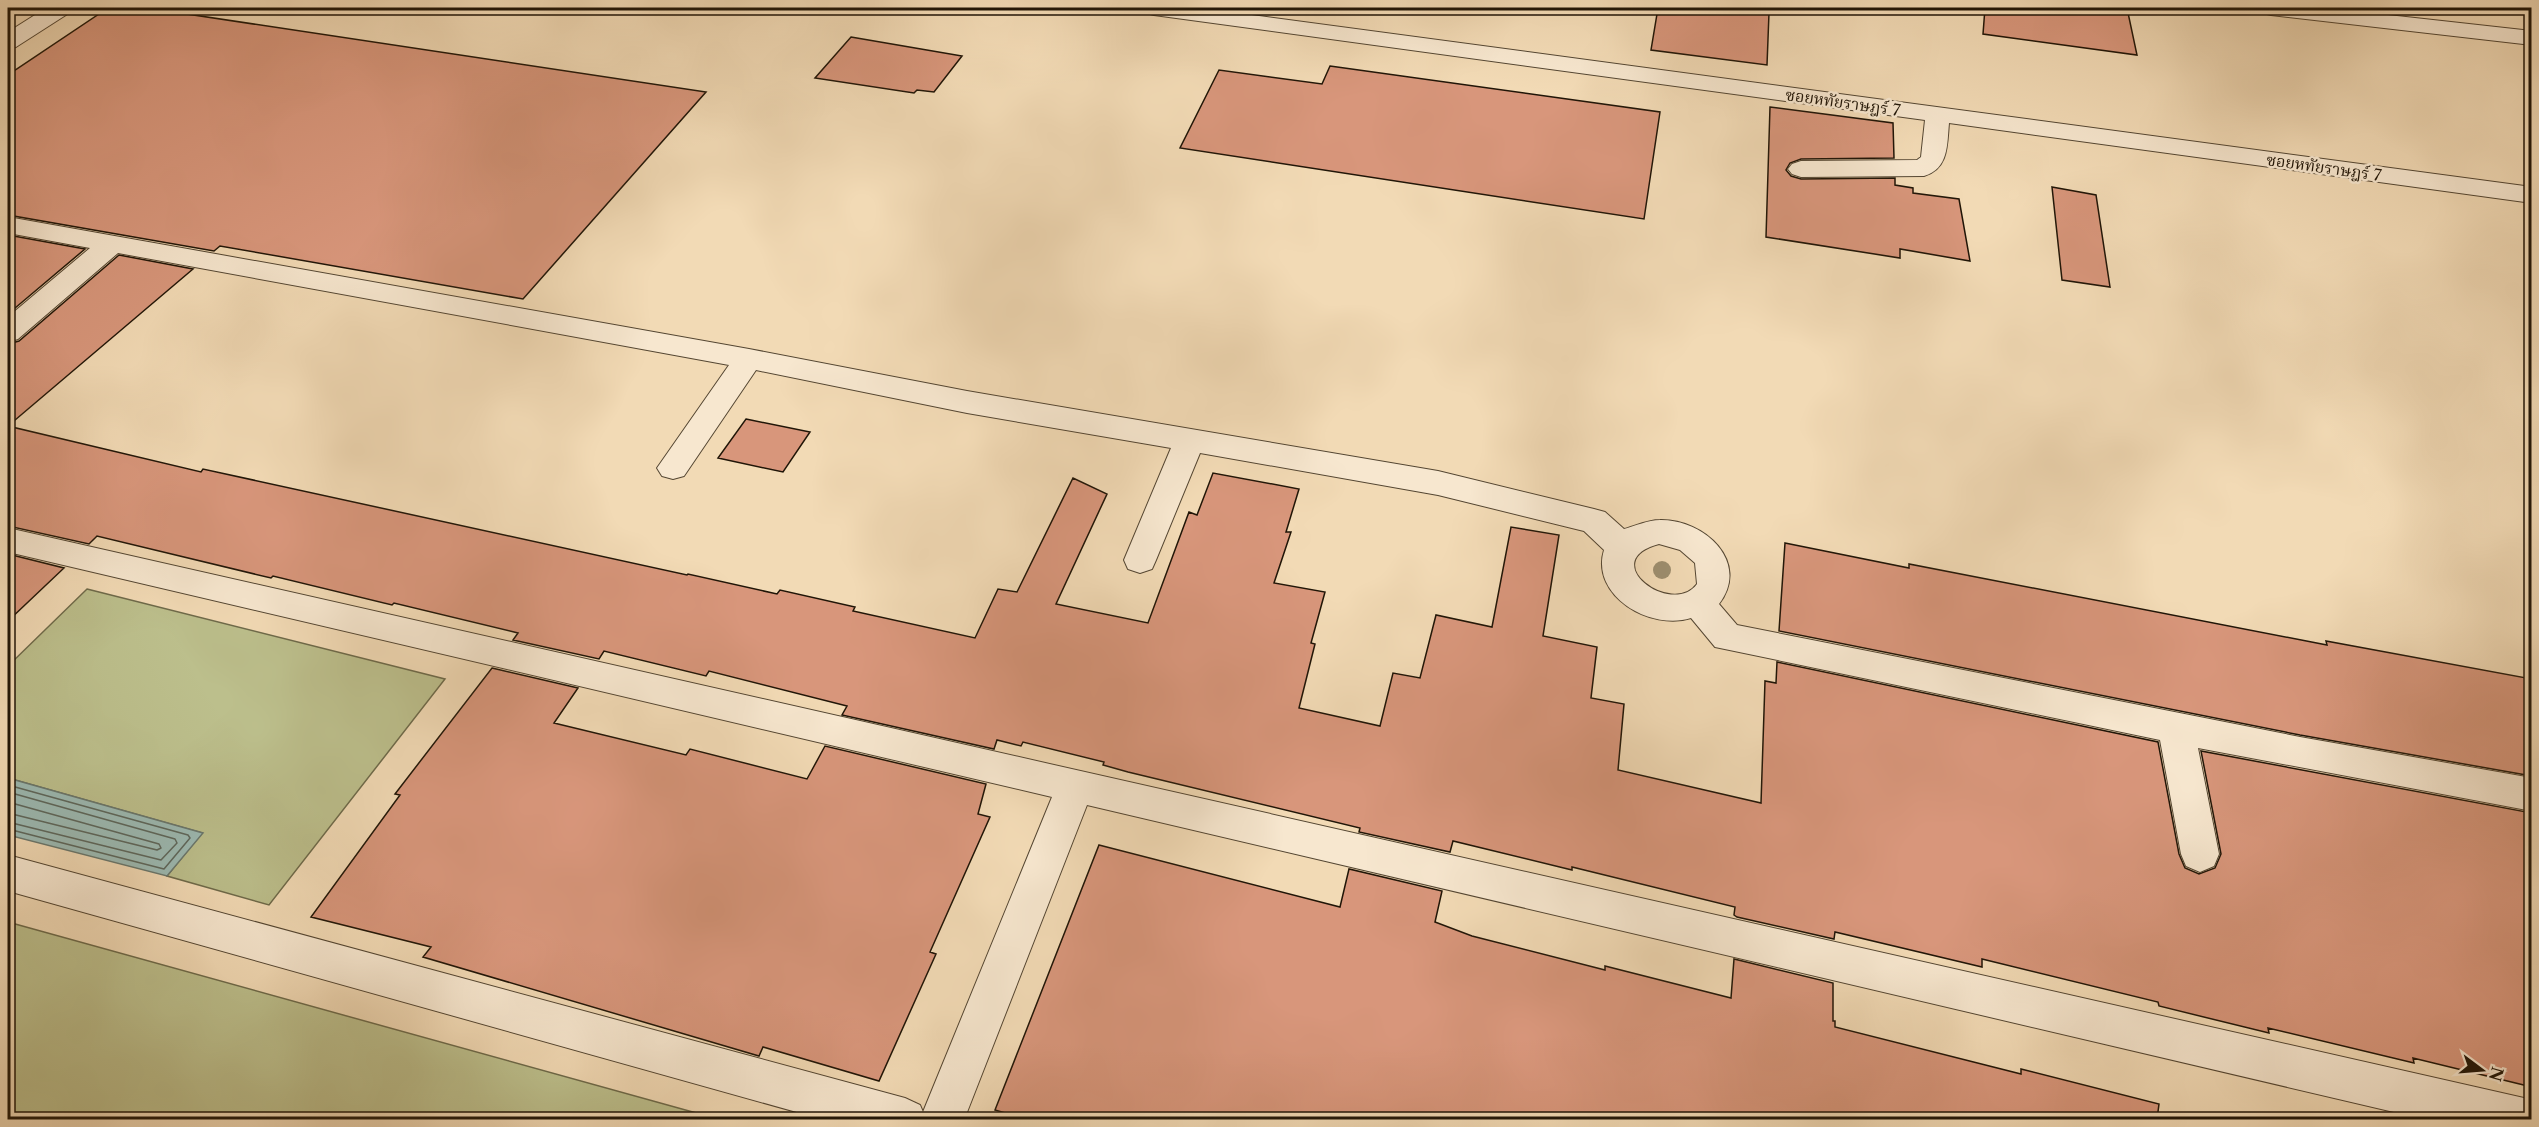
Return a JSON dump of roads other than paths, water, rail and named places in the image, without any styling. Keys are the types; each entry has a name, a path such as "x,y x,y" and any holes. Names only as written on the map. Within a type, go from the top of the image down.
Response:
{"street":[{"path":"8,42 61,8"},
{"name":"ซอยหทัยราษฎร์ 7","path":"1154,8 2532,195"},
{"path":"2271,8 2532,38"},
{"path":"1801,169 1924,168 1933,158 1938,115"},
{"path":"8,225 749,359 967,402 1438,483 1594,521 1621,546"},
{"path":"8,332 112,244"},
{"path":"673,468 749,359"},
{"path":"1140,560 1190,440"},
{"path":"1659,532 1675,534 1702,549 1711,560 1715,572 1714,584 1709,595 1698,603 1684,608 1666,608 1649,604 1634,595 1622,584 1616,571 1616,558 1621,546 1631,538 1659,532"},
{"path":"8,540 2524,1119"},
{"path":"1698,603 1727,637 2176,728 2532,795"},
{"path":"2176,728 2200,854"},
{"path":"942,1119 1076,785"},
{"path":"8,873 905,1119"}],"water":[{"path":"8,778 203,833 167,876 8,835"}]}
